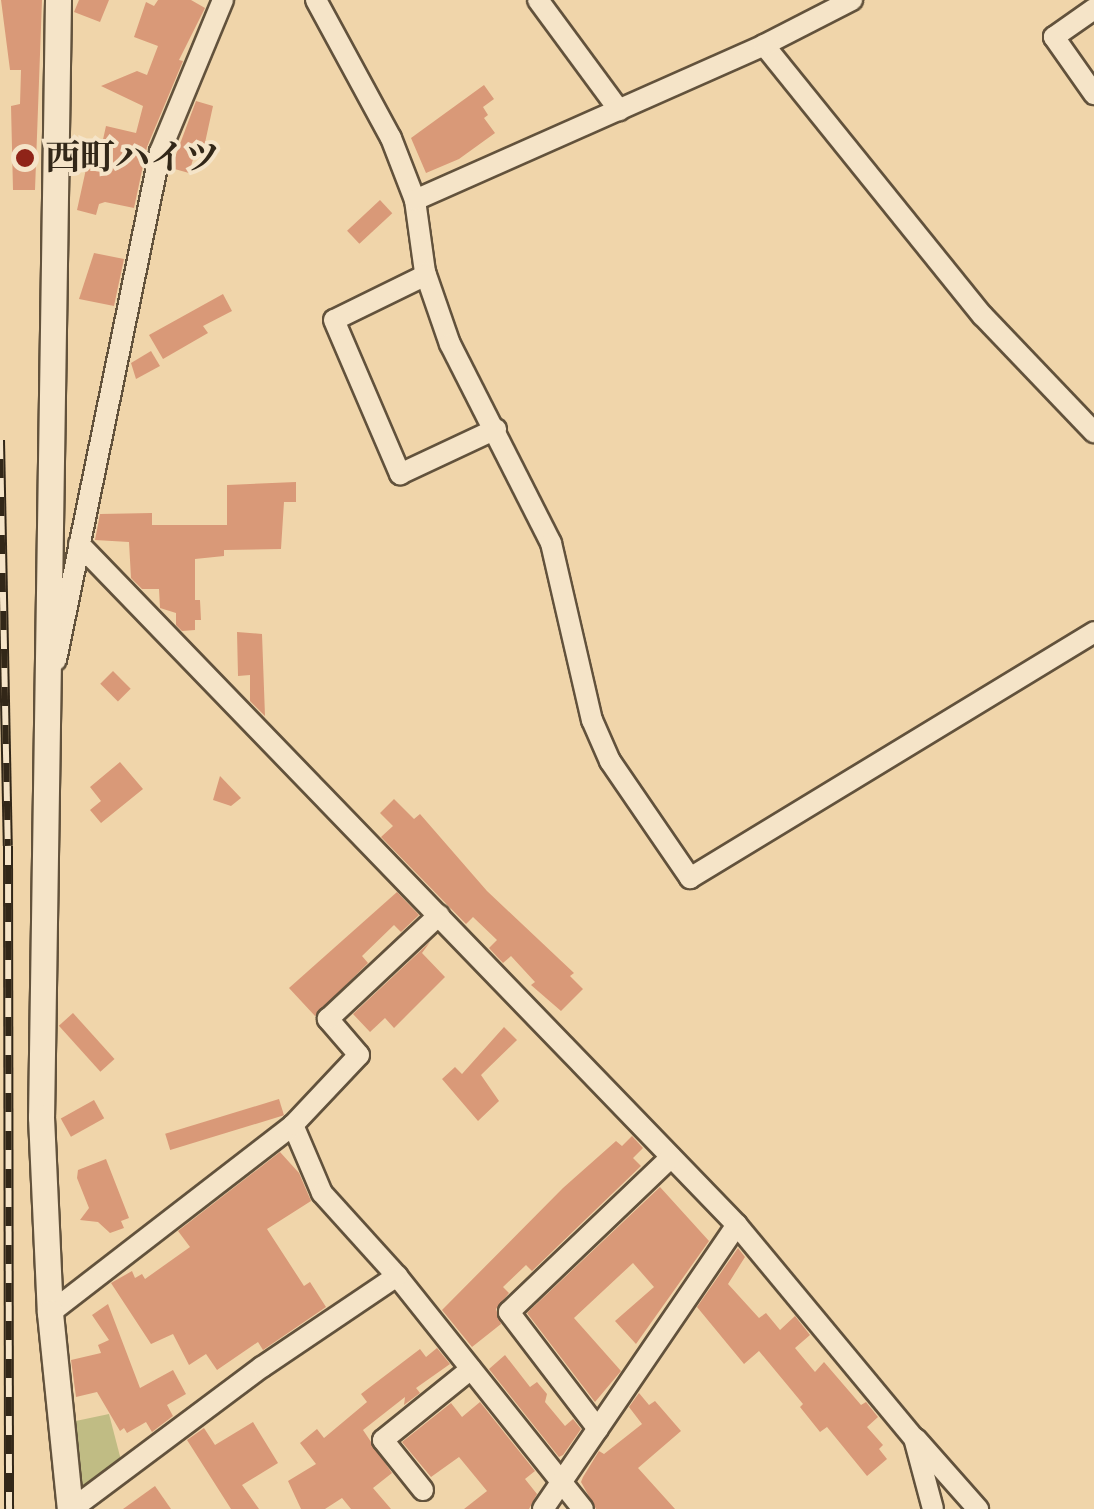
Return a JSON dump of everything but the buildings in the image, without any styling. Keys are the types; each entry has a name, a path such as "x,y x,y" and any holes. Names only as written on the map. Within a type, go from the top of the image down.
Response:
{"street":[{"path":"58,0 44,706 41,1117 50,1313 71,1509"},
{"path":"44,706 160,152 223,0"},
{"path":"316,0 392,138 415,200 426,275 450,344 551,543 592,720 610,761 690,878 1094,632"},
{"path":"538,0 619,110"},
{"path":"415,200 764,45 852,0"},
{"path":"1094,10 1054,37 1094,94"},
{"path":"764,45 983,316 1094,432"},
{"path":"426,275 334,320 400,474 496,429"},
{"path":"79,544 736,1226 978,1509"},
{"path":"50,1313 293,1125 360,1055 328,1018 439,915"},
{"path":"293,1125 322,1193 397,1276 583,1509"},
{"path":"598,1429 509,1312 671,1157"},
{"path":"543,1509 736,1226"},
{"path":"71,1509 262,1367 397,1276"},
{"path":"423,1490 384,1440 472,1370"},
{"path":"914,1438 933,1509"}],"shaded area":[{"path":"109,1414 122,1464 78,1488 71,1422"}],"railway":[{"path":"0,440 8,846 9,1509"}],"place":[{"name":"西町ハイツ","path":"25,158"}]}
